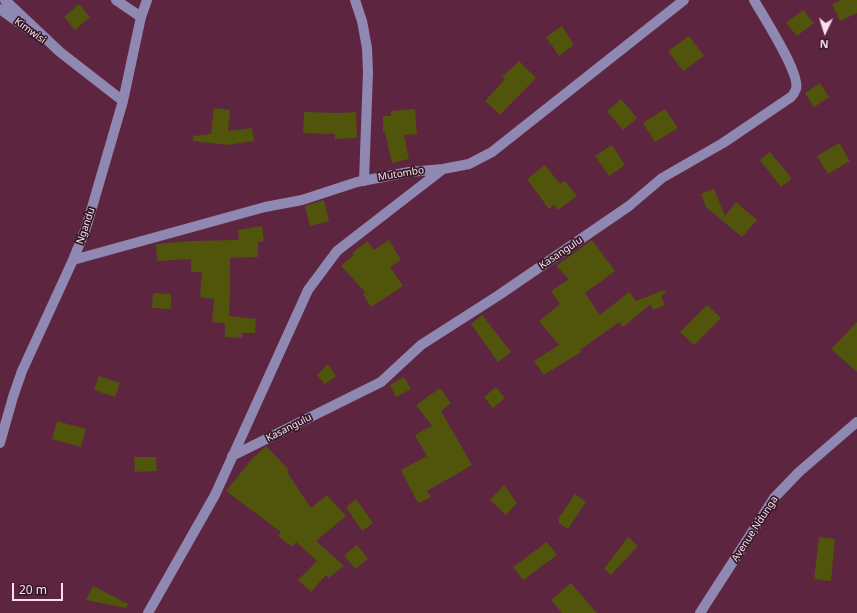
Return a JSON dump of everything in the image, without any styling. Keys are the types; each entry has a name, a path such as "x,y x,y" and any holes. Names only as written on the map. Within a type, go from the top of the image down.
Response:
{"street":[{"path":"5,0 60,52 122,101"},
{"path":"116,0 141,17"},
{"name":"Ngandu","path":"0,443 22,371 73,260 86,228 122,101 141,17 147,0"},
{"path":"355,0 362,21 367,48 368,72 364,181"},
{"name":"Mutombo","path":"73,260 265,206 302,200 364,181 409,172 443,169 469,164 492,152 684,0"},
{"name":"Kasangulu","path":"232,456 381,382 421,345 499,295 629,206 662,178 723,143 791,97 796,89 794,74 779,43 754,0"},
{"name":"Kimwisi","path":"0,9 60,52"},
{"path":"148,613 215,495 308,290 337,251 443,169"},
{"name":"Avenue Ndunga","path":"700,613 774,498 799,472 857,422"}],"building":[{"path":"841,0 857,0 857,13 840,21 832,4"},
{"path":"79,4 90,17 75,30 64,17"},
{"path":"803,10 814,23 797,36 786,23"},
{"path":"562,26 574,45 559,56 546,37"},
{"path":"689,36 704,56 683,71 668,51"},
{"path":"519,61 536,78 500,115 485,101 505,79 502,77"},
{"path":"820,83 829,97 814,107 805,93"},
{"path":"621,99 637,118 623,130 607,111"},
{"path":"214,108 230,110 228,131 252,128 254,141 228,145 193,141 193,136 211,134"},
{"path":"415,109 417,134 404,135 409,159 392,163 385,132 383,132 383,116 391,116 391,111"},
{"path":"665,109 678,128 655,142 643,123"},
{"path":"304,112 356,112 357,138 335,139 335,134 303,133"},
{"path":"839,143 850,161 828,174 817,156"},
{"path":"612,145 625,165 609,176 595,156"},
{"path":"770,152 792,179 781,187 760,160"},
{"path":"545,165 560,184 565,181 577,196 558,210 554,205 549,209 527,179"},
{"path":"714,189 725,216 736,202 757,220 742,237 706,207 701,194"},
{"path":"324,200 329,221 310,226 305,206"},
{"path":"262,226 264,241 258,242 258,257 230,258 229,316 256,319 255,333 242,333 242,338 225,337 225,323 212,322 214,299 200,297 202,272 191,272 191,259 157,261 156,244 191,241 239,240 238,230"},
{"path":"389,240 401,260 390,267 403,286 371,307 363,294 365,292 341,266 354,255 352,253 367,241 374,250"},
{"path":"592,240 615,271 585,293 600,315 629,292 636,301 664,290 666,292 661,296 665,305 653,310 651,304 623,327 619,322 580,350 581,352 544,375 534,361 559,345 539,321 560,304 551,291 569,279 556,266"},
{"path":"153,293 171,294 171,309 152,308"},
{"path":"707,305 721,318 694,345 680,332"},
{"path":"482,315 511,352 498,362 471,324"},
{"path":"857,322 857,372 831,349"},
{"path":"328,364 336,376 325,384 317,375"},
{"path":"99,376 120,383 115,397 94,390"},
{"path":"404,377 411,389 396,397 390,385"},
{"path":"496,387 505,398 493,408 484,397"},
{"path":"440,388 451,403 441,411 472,465 427,491 431,497 418,503 401,470 427,456 415,435 432,426 416,405"},
{"path":"57,421 86,429 81,447 52,439"},
{"path":"266,446 289,470 287,472 311,508 327,495 346,516 316,541 344,566 328,578 326,575 311,592 298,580 317,561 296,542 292,547 278,536 281,532 226,491 252,459"},
{"path":"134,457 156,457 157,471 135,472"},
{"path":"504,485 517,503 506,515 490,500"},
{"path":"575,494 586,502 568,529 559,523 559,518"},
{"path":"356,499 373,523 362,531 346,507"},
{"path":"628,537 638,546 611,575 604,569"},
{"path":"819,537 835,539 831,581 814,579"},
{"path":"547,542 557,555 523,580 513,567"},
{"path":"357,545 368,559 355,569 344,555"},
{"path":"571,583 597,613 562,613 551,600"},
{"path":"93,586 128,604 126,608 86,600"}]}
